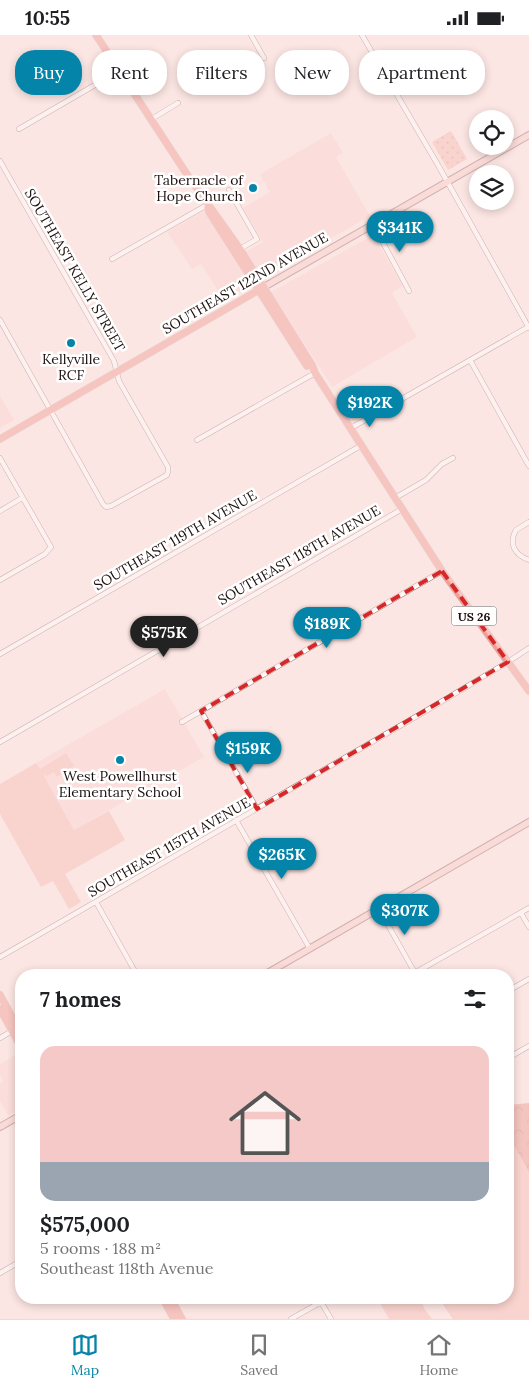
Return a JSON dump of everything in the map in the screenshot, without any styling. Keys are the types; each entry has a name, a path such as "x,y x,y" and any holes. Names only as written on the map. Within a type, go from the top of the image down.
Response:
{"main road":[{"name":"US 26","path":"96,35 106,50"},
{"name":"US 26","path":"135,95 207,205 212,209 240,249 262,288"},
{"name":"SOUTHEAST 122ND AVENUE","path":"0,439 529,135"},
{"name":"US 26","path":"207,205 209,212 262,288 312,365 315,373 442,571 529,691"},
{"path":"275,969 529,822"},
{"path":"0,995 15,1022"},
{"path":"0,1009 15,1036"},
{"path":"0,1127 15,1118"},
{"path":"166,1304 174,1319"},
{"path":"174,1304 182,1319"}],"street":[{"path":"251,35 259,50"},
{"path":"351,427 529,327 362,35"},
{"path":"18,129 92,87"},
{"path":"150,120 178,103"},
{"name":"SOUTHEAST KELLY STREET","path":"0,161 114,361 119,381 168,467 167,475 106,507 51,410"},
{"path":"229,191 257,239 240,249"},
{"path":"112,259 207,205"},
{"path":"373,224 409,291"},
{"path":"0,321 51,410"},
{"path":"470,360 529,466"},
{"path":"197,441 315,373"},
{"name":"SOUTHEAST 119TH AVENUE","path":"0,654 362,445"},
{"name":"SOUTHEAST 118TH AVENUE","path":"395,498 426,480 442,464 453,457"},
{"path":"0,458 51,547 45,554 0,580"},
{"path":"0,511 22,498"},
{"name":"SOUTHEAST 118TH AVENUE","path":"0,742 402,509"},
{"path":"529,522 516,529 513,542 517,554 529,561"},
{"path":"182,722 442,571"},
{"name":"SOUTHEAST 115TH AVENUE","path":"0,957 257,809 529,648"},
{"path":"202,711 257,809"},
{"path":"236,821 310,949"},
{"path":"96,902 134,969"},
{"path":"379,909 410,969"},
{"path":"422,969 529,909"},
{"path":"521,913 529,927"},
{"path":"514,988 529,979"},
{"path":"0,1039 12,1031"},
{"path":"514,1055 529,1046"},
{"path":"0,1273 15,1264"},
{"path":"292,1319 314,1304"},
{"path":"322,1304 331,1319"}],"highlighted area":[{"path":"442,571 508,662 257,809 201,711"}],"shaded area":[{"path":"451,131 467,159 448,170 432,142"},
{"path":"331,133 343,153 336,157 370,216 262,278 245,252 263,242 243,208 270,192 260,174"},
{"path":"204,211 249,280 246,288 224,300 201,264 192,269 167,232"},
{"path":"373,235 403,286 392,293 417,337 332,387 271,292"},
{"path":"0,396 14,420 0,428"},
{"name":"West Powellhurst Elementary School","path":"165,689 204,757 74,830 36,763"},
{"path":"66,753 74,766 57,777 54,772 44,776 74,830 109,811 125,840 65,874 81,902 69,909 53,881 41,887 0,814 0,784 36,763 40,769"},
{"path":"15,1055 15,1112 8,1116 0,1101 0,1083 3,1081 0,1075 0,1064"},
{"path":"514,1145 529,1172 529,1319 453,1319 443,1304 514,1304"},
{"path":"380,1304 423,1304 432,1319 389,1319"}],"green space":[{"path":"529,1103 529,1319 453,1319 443,1304 514,1304 514,1104"}],"place":[{"name":"Tabernacle of Hope Church","path":"253,188"},
{"name":"Kellyville RCF","path":"71,343"},
{"name":"West Powellhurst Elementary School","path":"120,760"}]}
